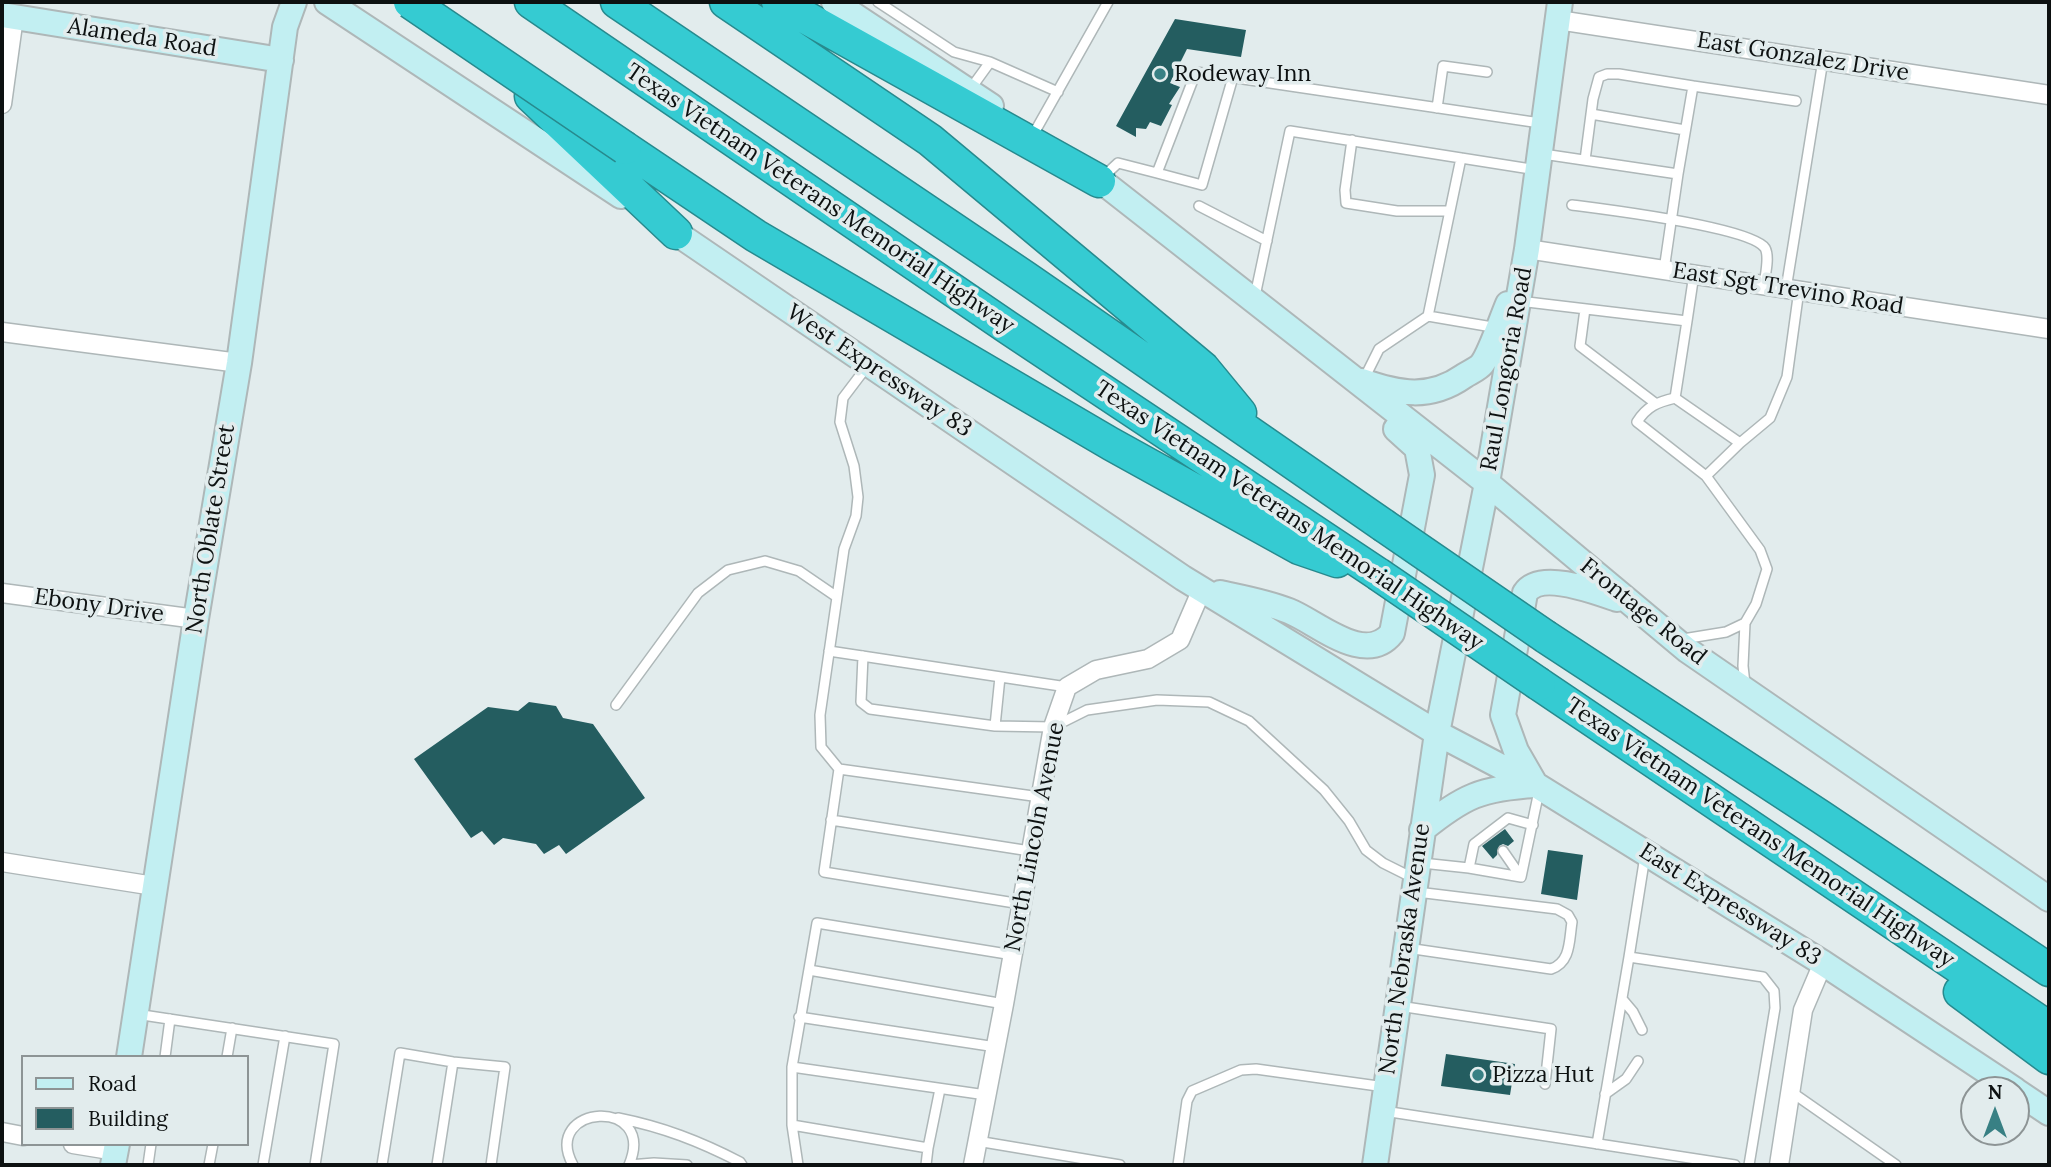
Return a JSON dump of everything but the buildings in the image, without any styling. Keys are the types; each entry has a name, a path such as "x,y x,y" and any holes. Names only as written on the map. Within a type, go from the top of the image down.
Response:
{"highway":[{"path":"410,2 756,236 1111,444 1299,548 1378,574"},
{"path":"430,2 676,233"},
{"name":"Texas Vietnam Veterans Memorial Highway","path":"531,2 1007,327 1378,574 2049,1028"},
{"name":"Texas Vietnam Veterans Memorial Highway","path":"617,2 1026,278 1546,637 2049,970"},
{"path":"726,2 930,140 1203,368 1266,444"},
{"path":"778,2 1099,180"},
{"path":"1651,761 2049,1058"},
{"path":"1821,817 2049,949"}],"main road":[{"name":"North Oblate Street","path":"129,1055 196,619 239,363 285,27 294,2"},
{"name":"West Expressway 83","path":"327,2 559,154 1202,589 1437,733"},
{"path":"842,4 1099,180 1254,302"},
{"name":"Raul Longoria Road","path":"1437,733 1487,483 1526,257 1546,124 1559,11"},
{"name":"Alameda Road","path":"8,16 281,60"},
{"path":"1355,378 1381,388 1418,394 1432,392 1454,383 1483,363 1526,257"},
{"name":"Frontage Road","path":"1254,302 1487,483 1676,641 2049,899"},
{"path":"1202,589 1263,601 1293,612 1345,642 1366,646 1388,639 1392,633 1422,475 1421,464 1417,448 1366,400 1355,378"},
{"path":"1422,830 1454,804 1489,790 1538,786 1516,751 1503,715 1526,590 1535,585 1552,583 1587,588 1634,606"},
{"name":"East Expressway 83","path":"1437,733 1538,786 1824,963 1995,1076"},
{"name":"North Nebraska Avenue","path":"1375,1165 1414,878 1437,733"},
{"name":"East Expressway 83","path":"2030,1100 2049,1113"}],"street":[{"name":"East Gonzalez Drive","path":"1559,11 1823,60 2049,95"},
{"path":"2,104 8,16"},
{"name":"East Sgt Trevino Road","path":"1526,257 1694,274 2049,329"},
{"path":"2,332 239,363"},
{"path":"1067,687 1096,670 1148,659 1180,640 1202,589"},
{"name":"Ebony Drive","path":"2,593 196,619"},
{"name":"North Lincoln Avenue","path":"973,1165 1052,727 1067,687"},
{"path":"2,862 154,886"},
{"path":"1779,1165 1803,1010 1824,963"},
{"path":"2,1132 21,1136"},
{"path":"81,1146 115,1154"}],"lane":[{"path":"878,2 954,52 990,62 1058,92"},
{"path":"1033,135 1108,2"},
{"path":"1706,476 1770,418 1787,377 1792,290 1823,60"},
{"path":"969,91 990,62"},
{"path":"1437,108 1443,66 1487,72"},
{"path":"1157,173 1196,72 1546,124"},
{"path":"1585,160 1596,82 1599,77 1607,74 1796,101"},
{"path":"1099,180 1118,163 1202,185 1233,77"},
{"path":"1664,270 1693,86"},
{"path":"1591,114 1685,130"},
{"path":"1254,302 1290,131 1461,158 1540,162 1585,160 1678,174"},
{"path":"1352,141 1345,190 1346,203 1397,212 1450,211"},
{"path":"1428,316 1461,158"},
{"path":"1572,205 1671,219 1758,242 1767,254 1764,285"},
{"path":"1199,206 1266,241"},
{"path":"1675,398 1694,274"},
{"path":"1518,301 1687,321"},
{"path":"1585,309 1580,346 1655,403"},
{"path":"1355,378 1379,349 1428,316 1498,327"},
{"path":"869,364 843,398 841,422 854,466 858,497 856,516 844,549 820,715 821,747 839,769 1040,796"},
{"path":"1740,443 1675,398 1655,403 1637,422 1706,476 1760,550 1767,569 1756,604 1745,623 1743,666 1746,691"},
{"path":"616,705 698,593 728,570 765,561 799,571 837,597"},
{"path":"1676,641 1726,632 1745,623"},
{"path":"829,651 1067,687"},
{"path":"863,656 861,702 870,709 995,726 1052,727 1087,710 1157,700 1209,702 1249,721 1324,790 1349,821 1366,850 1383,863 1414,878 1556,909 1568,915 1572,922 1566,959 1560,966 1551,969 1405,947"},
{"path":"995,726 1000,677"},
{"path":"839,769 824,873 1021,904"},
{"path":"1521,877 1538,786"},
{"path":"1469,868 1474,844 1492,834 1508,818 1532,825"},
{"path":"831,820 1030,850"},
{"path":"1503,850 1521,877"},
{"path":"1597,1144 1646,853"},
{"path":"1414,878 1469,868 1521,877"},
{"path":"798,1165 792,1125 792,1067 817,923 1013,955"},
{"path":"1629,957 1763,977 1774,991 1775,1008 1749,1165"},
{"path":"809,970 1004,1004"},
{"path":"1622,999 1633,1012 1642,1030"},
{"path":"1397,1006 1551,1029 1545,1084"},
{"path":"136,1014 334,1044 315,1165"},
{"path":"799,1017 996,1047"},
{"path":"164,1055 170,1019"},
{"path":"227,1055 232,1028"},
{"path":"263,1165 285,1036"},
{"path":"382,1165 400,1053 505,1067 491,1165"},
{"path":"1605,1094 1626,1079 1638,1061"},
{"path":"437,1165 453,1062"},
{"path":"792,1067 986,1096"},
{"path":"1178,1165 1187,1101 1192,1091 1241,1070 1256,1069 1597,1144 1735,1165"},
{"path":"926,1165 940,1089"},
{"path":"1790,1091 1896,1165"},
{"path":"567,1165 568,1141 572,1130 590,1116 602,1115 657,1126 703,1143 740,1161 742,1165"},
{"path":"617,1118 630,1132 634,1143 629,1165 687,1165"},
{"path":"792,1125 928,1148"},
{"path":"977,1141 1120,1165"},
{"path":"148,1165 151,1146"},
{"path":"209,1165 213,1146"},
{"path":"568,1152 573,1165"}],"place":[{"name":"Rodeway Inn","path":"1160,74"},
{"name":"Pizza Hut","path":"1478,1075"}]}
